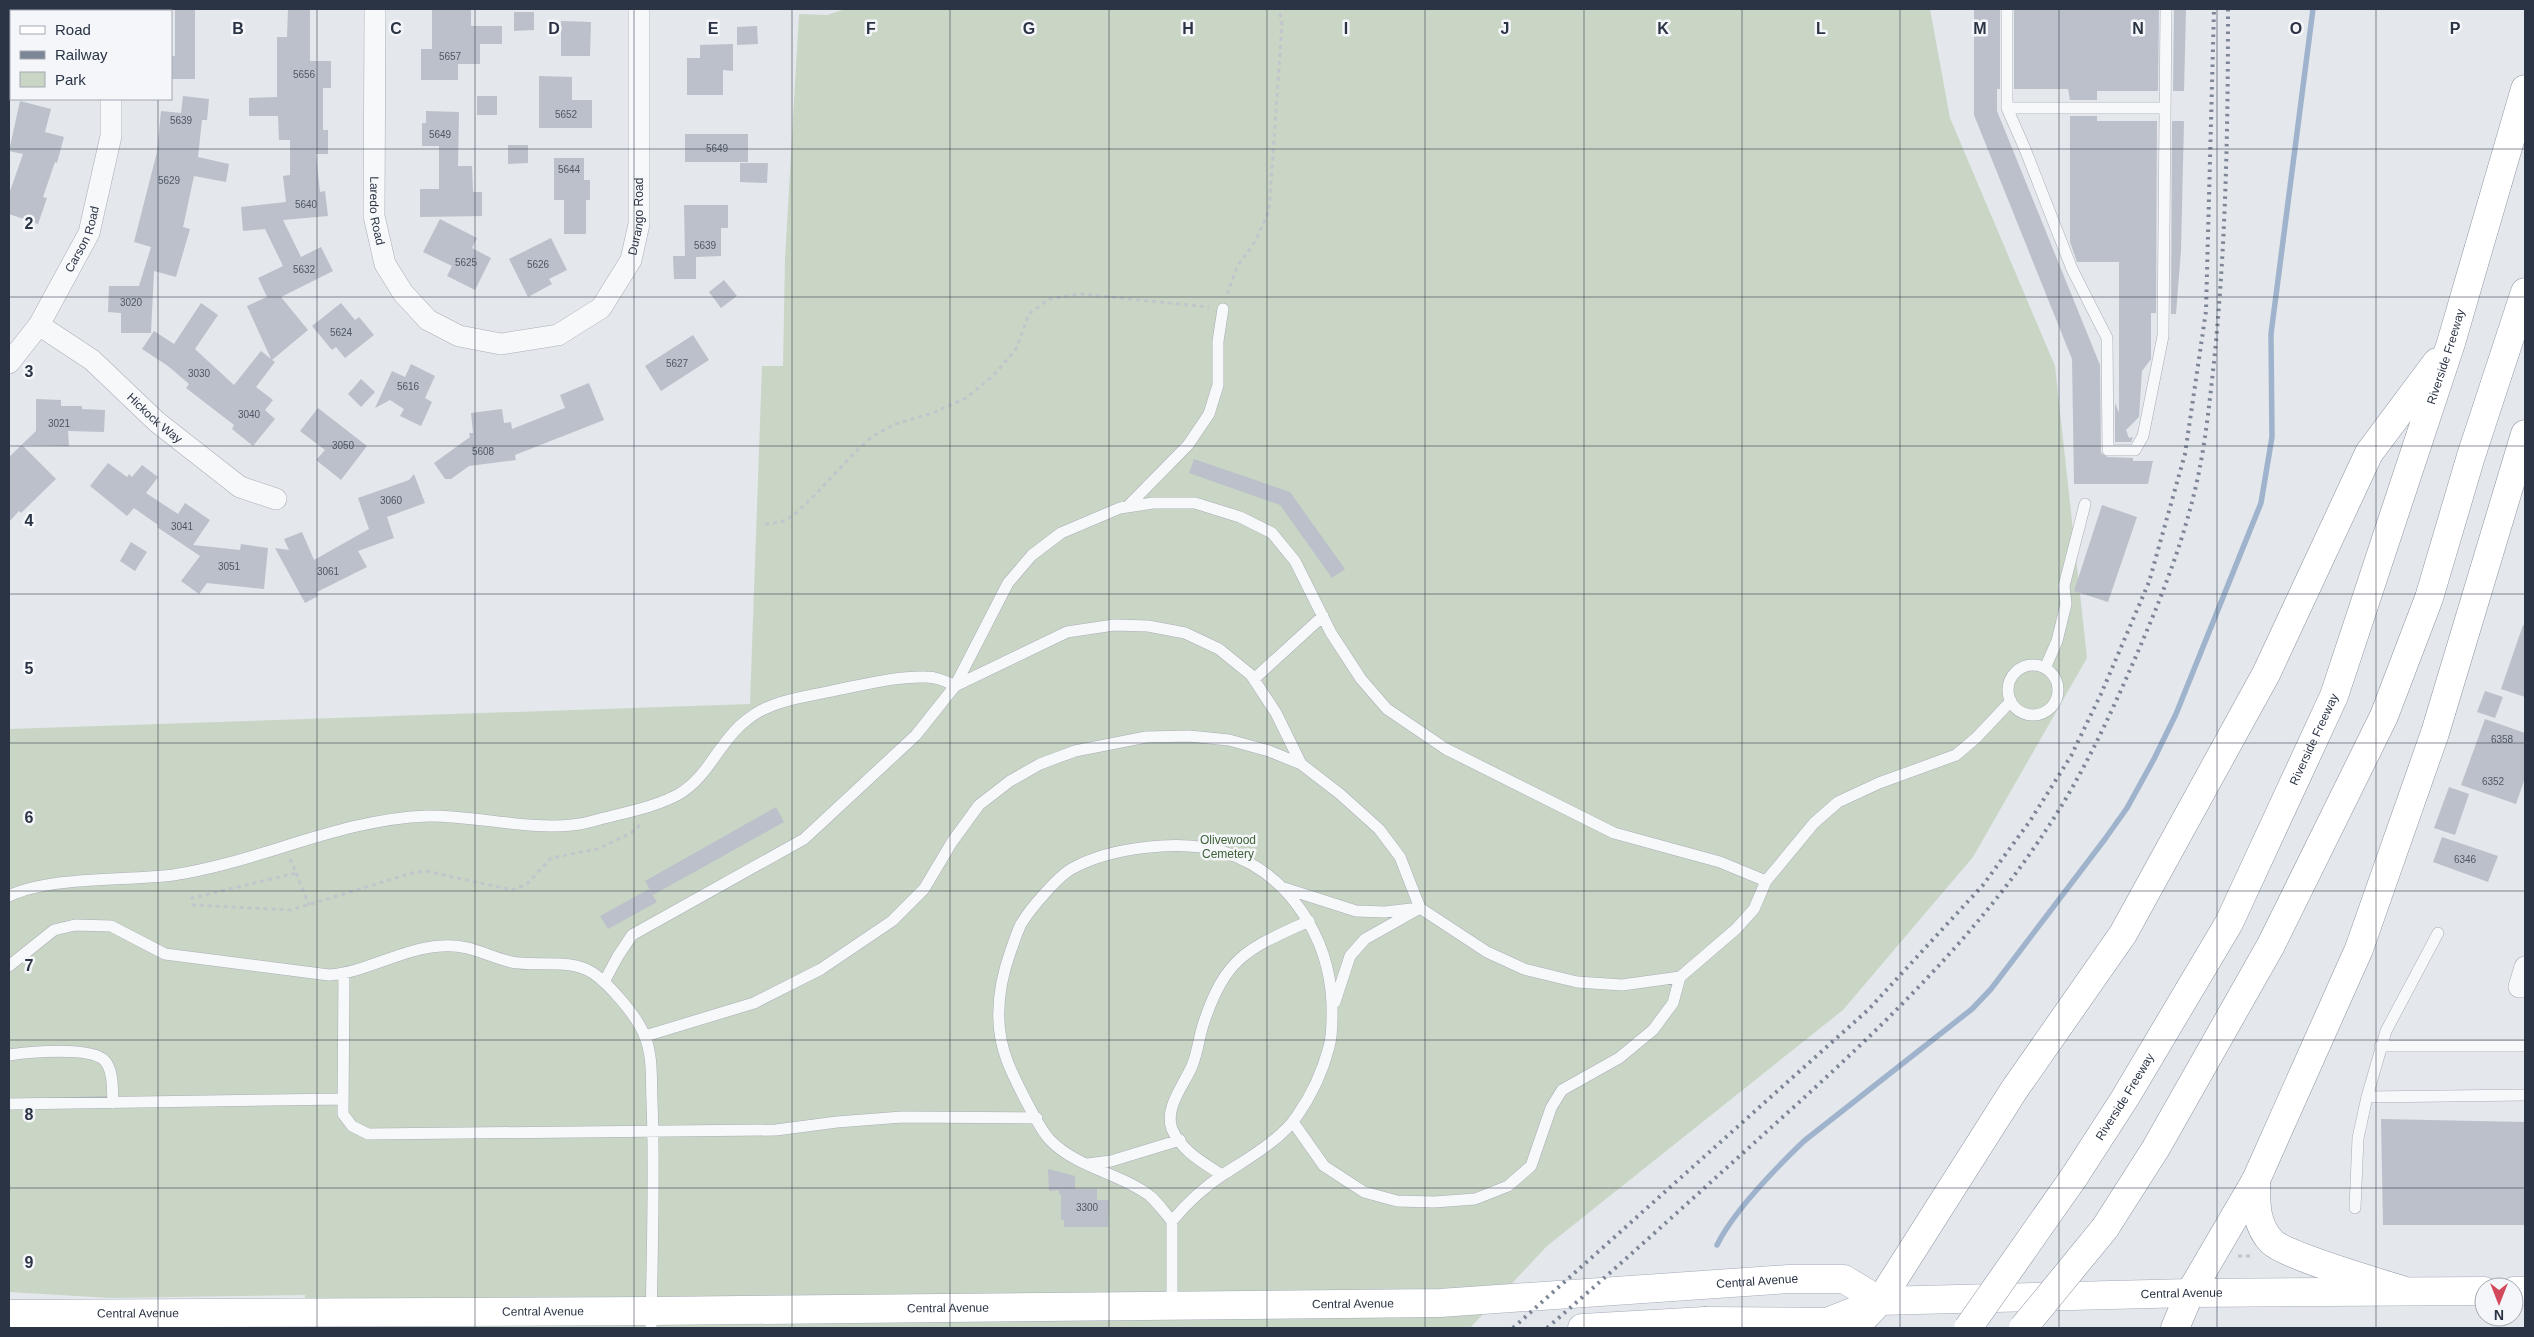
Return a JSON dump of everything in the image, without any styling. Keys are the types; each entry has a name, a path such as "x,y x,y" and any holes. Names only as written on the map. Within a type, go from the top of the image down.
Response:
{"main road":[{"name":"Riverside Freeway","path":"1968,1328 2074,1177 2125,1098 2229,923 2334,696 2452,343 2525,89"},
{"path":"2023,1328 2105,1228 2156,1148 2272,945 2384,716 2429,598 2471,456 2525,292"},
{"path":"1854,1328 1880,1301 2014,1090 2123,934 2266,674 2369,453 2452,343"},
{"path":"2175,1328 2190,1293 2256,1180 2359,949 2436,733 2525,434"},
{"path":"2256,1180 2256,1212 2262,1229 2272,1242 2294,1254 2402,1290"},
{"name":"Central Avenue","path":"9,1314 651,1320 1172,1305 1440,1303 1789,1279 1844,1278 1880,1301"},
{"name":"Central Avenue","path":"1582,1328 1828,1322 1880,1301 2190,1293 2402,1290 2474,1292"}],"street":[{"name":"Laredo Road","path":"375,9 374,216 385,264 403,293 428,320 459,336 501,344"},
{"name":"Durango Road","path":"501,344 558,334 600,308 630,260 639,224 639,9"},
{"name":"Carson Road","path":"9,363 39,325 90,233 111,136 111,100"},
{"name":"Hickock Way","path":"39,325 92,360 157,422 240,487 276,499"},
{"path":"2522,987 2525,966"}],"lane":[{"path":"2008,9 2007,108 2072,269 2107,338 2108,450 2135,450 2143,436 2163,336 2166,9"},
{"path":"2007,108 2165,108"},
{"path":"1127,507 1188,445 1209,414 1218,385 1218,341 1224,309"},
{"path":"604,982 632,935 804,840 916,735 955,686 1008,583 1032,555 1061,533 1127,507 1153,502 1195,503 1240,517 1272,533 1295,561 1331,633 1361,679 1387,709 1446,749 1614,833 1720,862 1766,881"},
{"path":"2045,668 2057,641 2066,604 2064,586 2085,504"},
{"path":"1254,679 1323,616"},
{"path":"955,686 1067,632 1114,625 1148,626 1184,633 1219,649 1254,679 1276,713 1301,764"},
{"path":"2030,666 2045,668 2052,673 2058,689 2057,697 2047,711 2031,715 2023,713 2011,701 2009,686 2016,672 2030,666"},
{"path":"9,896 41,886 174,874 246,859 331,831 377,821 428,816 474,817 553,826 586,823 652,805 678,794 698,780 741,725 762,710 787,701 897,678 928,677 944,680 955,686"},
{"path":"1293,1122 1324,1166 1364,1192 1397,1201 1434,1202 1474,1199 1508,1186 1531,1166 1542,1139 1551,1108 1562,1090 1619,1058 1653,1030 1673,1002 1680,977 1754,910 1766,881 1814,823 1838,802 1879,783 1956,755 1976,738 2011,701"},
{"path":"645,1036 754,1003 821,968 892,922 924,889 952,842 979,805 1010,781 1040,764 1075,751 1146,737 1189,736 1229,740 1269,751 1301,764 1340,794 1379,829 1400,857 1420,908 1487,952 1524,968 1577,982 1613,984 1680,977"},
{"path":"1172,1221 1151,1197 1123,1180 1086,1165 1049,1139 1007,1061 1000,1029 999,993 1007,962 1021,924 1046,894 1072,869 1114,853 1152,847 1185,847 1223,852 1257,868 1284,888 1309,922 1320,945 1331,982 1330,1044 1316,1081 1293,1122 1258,1153 1222,1175 1190,1199 1172,1221 1172,1305"},
{"path":"1284,888 1356,911 1385,912 1420,908"},
{"path":"1332,1013 1350,956 1365,939 1420,908"},
{"path":"1222,1175 1190,1153 1172,1129 1170,1110 1193,1063 1212,997 1228,969 1245,953 1309,922"},
{"path":"9,966 54,930 75,925 111,926 165,954 329,975 344,974 413,949 442,946 470,947 510,961 535,965 565,964 592,972 614,990 645,1036 650,1061 653,1132 651,1320"},
{"path":"2355,1208 2358,1138 2380,1046 2386,1031 2438,933"},
{"path":"344,974 343,1114 352,1126 368,1134 776,1130 837,1122 902,1117 1037,1118"},
{"path":"2380,1046 2525,1046"},
{"path":"9,1055 22,1053 90,1052 105,1061 111,1075 113,1103"},
{"path":"2367,1097 2525,1096"},
{"path":"9,1104 343,1099"},
{"path":"1086,1165 1111,1161 1180,1140"}],"path":[{"path":"765,524 781,522 793,516 873,436 895,424 933,413 966,398 993,376 1016,349 1029,314 1049,299 1081,294 1224,309 1237,267 1256,240 1269,211 1282,25 1279,9"},
{"path":"296,873 192,898 193,905 291,910 412,873 426,871 512,890 527,884 551,858 597,848 631,833 644,822 652,805"},
{"path":"284,847 309,905"},
{"path":"2230,1256 2253,1256 2259,1251"}],"green space":[{"name":"Olivewood Cemetery","path":"846,9 1930,9 1950,118 2055,366 2087,658 1973,857 1843,1010 1547,1246 1470,1328 304,1328 305,1295 110,1298 9,1292 9,729 750,704 762,366 783,366 785,259 799,14 827,15"}],"building":[{"path":"175,9 195,9 195,79 172,79 172,56 175,56"},
{"path":"288,9 310,9 310,61 331,61 331,88 323,88 323,130 328,130 328,154 316,154 320,192 325,191 328,216 283,220 301,257 321,247 333,271 281,297 308,330 272,360 275,362 256,387 273,400 265,410 275,419 253,446 232,429 234,425 186,388 189,384 168,366 142,349 154,331 174,344 201,303 218,315 195,349 234,385 261,351 271,359 247,306 267,297 258,278 283,266 265,229 243,231 241,207 286,202 283,176 290,175 290,140 279,140 278,116 249,116 249,98 277,97 277,37 287,37"},
{"path":"432,9 471,9 471,26 502,26 502,44 480,44 480,64 458,64 458,80 421,80 421,49 432,49"},
{"path":"1974,9 2000,9 2000,89 1997,89 1997,111 2100,365 2101,453 2108,457 2133,458 2133,461 2153,461 2148,484 2074,484 2072,359 1974,115"},
{"path":"2014,9 2159,9 2158,91 2097,91 2097,100 2070,100 2068,89 2014,89"},
{"path":"2174,9 2186,9 2184,91 2173,91"},
{"path":"514,12 534,12 534,30 514,31"},
{"path":"561,21 591,22 590,56 561,56"},
{"path":"757,26 758,44 737,45 737,27"},
{"path":"733,44 733,71 723,70 723,95 687,95 687,58 700,58 700,45"},
{"path":"539,76 572,77 572,100 592,100 592,128 539,128"},
{"path":"183,96 209,99 207,120 202,120 198,157 229,164 226,182 194,176 183,227 190,229 176,277 154,271 151,333 121,333 121,313 108,312 109,286 139,286 151,247 134,242 157,152 161,111 181,113"},
{"path":"477,96 497,96 497,115 477,115"},
{"path":"20,101 51,109 45,132 64,137 57,163 55,162 43,197 47,198 38,224 9,214 9,194 23,154 9,151"},
{"path":"426,111 459,112 458,166 472,166 473,192 482,192 482,216 420,217 420,189 439,189 439,146 422,146 422,123 426,123"},
{"path":"2070,116 2097,116 2097,121 2157,121 2156,313 2151,313 2151,359 2142,371 2139,417 2126,430 2129,438 2133,437 2131,442 2115,442 2115,403 2119,413 2119,262 2077,262 2070,242"},
{"path":"2172,121 2184,121 2181,250 2176,314 2171,314"},
{"path":"685,134 748,134 748,162 685,162"},
{"path":"508,145 528,145 528,163 508,164"},
{"path":"554,158 584,158 584,180 590,180 590,200 586,200 586,234 564,234 564,200 554,200"},
{"path":"740,163 768,163 767,183 740,182"},
{"path":"684,205 728,205 728,228 721,228 721,256 696,257 696,279 674,279 673,256 685,256"},
{"path":"440,219 477,238 472,248 491,258 475,290 447,276 452,266 423,252"},
{"path":"551,238 567,270 549,279 552,284 528,297 509,259"},
{"path":"724,280 737,296 721,308 709,292"},
{"path":"341,303 355,320 359,317 374,335 345,358 336,347 332,350 312,326"},
{"path":"693,335 709,360 661,391 645,366"},
{"path":"411,364 435,376 425,398 432,402 421,426 400,416 404,409 390,400 375,408 392,371 405,377"},
{"path":"361,379 375,392 361,407 348,394"},
{"path":"589,383 604,420 515,455 516,460 469,466 451,479 445,479 434,463 470,437 469,433 473,433 471,413 502,409 504,423 511,422 512,429 565,408 560,395"},
{"path":"36,399 61,400 61,406 82,406 82,409 105,410 104,432 68,431 69,446 22,445 56,479 9,522 9,457 36,431"},
{"path":"318,408 367,446 341,480 316,460 325,450 300,431"},
{"path":"1194,459 1290,492 1345,569 1332,578 1280,505 1189,473"},
{"path":"108,463 127,477 129,474 132,477 142,465 158,477 146,493 178,514 185,503 210,520 193,545 240,550 241,544 268,548 264,589 207,583 199,594 181,581 200,556 157,527 158,525 134,508 127,516 90,486"},
{"path":"414,474 425,503 387,517 394,538 358,551 367,567 317,592 318,596 305,603 275,548 289,550 284,539 302,532 314,560 369,529 358,498 409,480"},
{"path":"2102,505 2137,517 2108,602 2074,591"},
{"path":"131,542 147,552 135,571 120,561"},
{"path":"2523,625 2525,625 2525,697 2501,689"},
{"path":"2485,691 2503,697 2495,718 2477,712"},
{"path":"2485,719 2525,733 2525,778 2516,804 2461,785"},
{"path":"2449,787 2469,794 2455,835 2434,828"},
{"path":"776,807 784,822 653,895 645,881"},
{"path":"2442,837 2498,856 2488,882 2433,862"},
{"path":"649,889 657,902 608,929 600,916"},
{"path":"2381,1119 2525,1122 2525,1225 2383,1225"},
{"path":"1048,1169 1075,1176 1075,1189 1097,1189 1097,1200 1109,1200 1108,1227 1064,1227 1064,1220 1061,1220 1061,1194 1059,1195 1059,1190 1049,1191"}],"waterway":[{"path":"1717,1245 1744,1204 1804,1141 1972,1009 1991,989 2127,808 2176,714 2261,503 2272,437 2271,334 2313,9"}],"railway":[{"path":"1513,1328 1869,1009 1983,885 2030,821 2071,756 2101,694 2149,582 2185,454 2206,311 2214,9"},
{"path":"1547,1328 1802,1100 1915,991 1984,913 2016,872 2059,810 2093,748 2133,663 2167,580 2182,537 2201,461 2214,362 2224,230 2228,9"}]}
